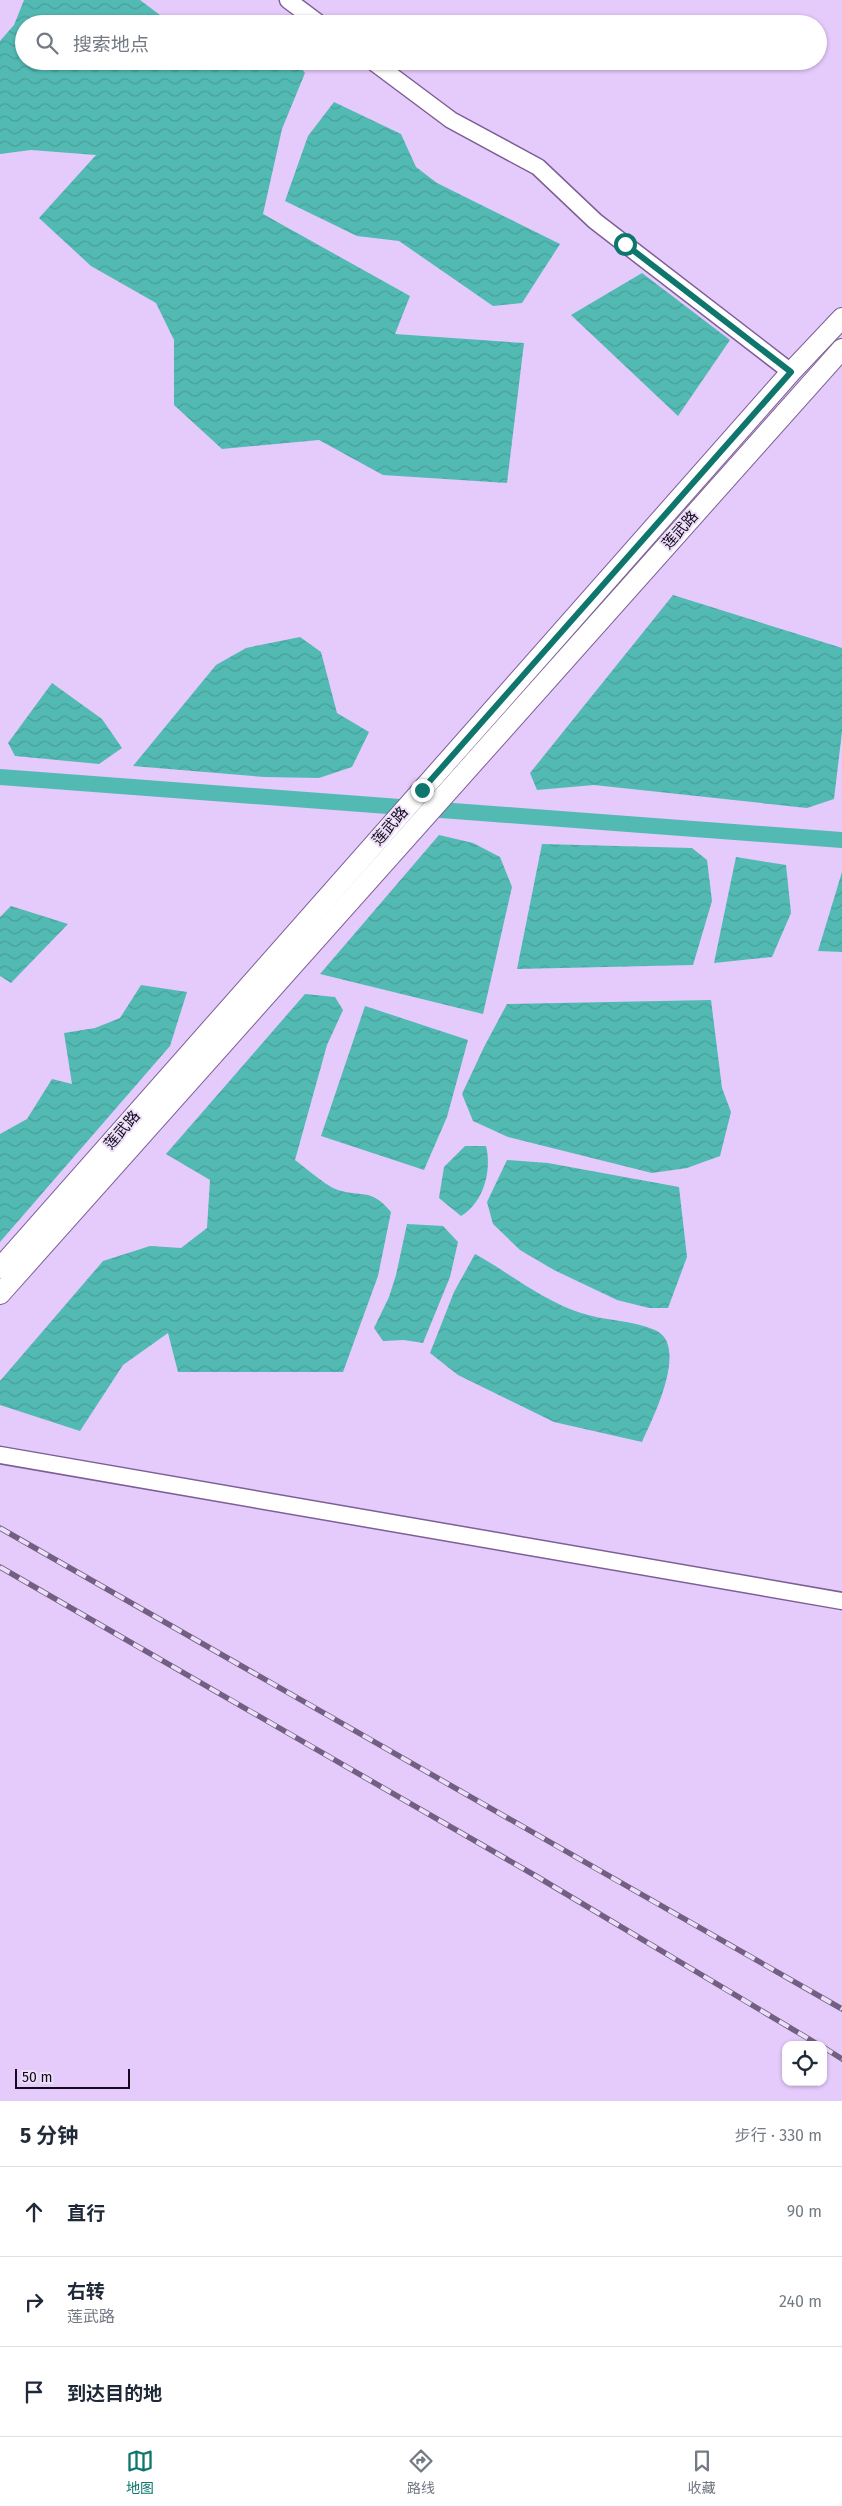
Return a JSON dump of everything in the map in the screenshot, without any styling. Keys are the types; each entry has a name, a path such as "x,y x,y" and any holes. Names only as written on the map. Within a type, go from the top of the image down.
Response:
{"main road":[{"name":"莲武路","path":"0,1268 791,372 842,318"},
{"name":"莲武路","path":"0,1294 842,349"}],"street":[{"path":"288,0 308,15"},
{"path":"384,70 452,120 538,168 595,221 791,372"},
{"path":"0,1455 842,1601"}],"water":[{"path":"24,0 140,0 160,15 18,15"},
{"path":"15,22 15,70 303,70 305,73 282,129 263,214 410,296 395,334 524,343 507,483 383,475 319,440 222,449 174,405 174,340 156,303 91,266 39,218 96,155 31,150 0,154 0,41"},
{"path":"334,102 401,134 416,167 437,183 560,244 522,303 493,306 399,241 357,236 285,201 308,136"},
{"path":"642,273 730,340 678,416 571,315"},
{"path":"673,595 842,648 842,732 834,799 807,808 594,785 537,790 530,773"},
{"path":"300,637 321,652 337,713 369,732 352,767 319,778 264,777 133,766 216,665 246,648"},
{"path":"52,683 102,719 122,748 99,764 15,756 8,743"},
{"path":"439,835 473,843 500,857 512,887 483,1014 320,974"},
{"path":"542,844 692,848 707,860 712,901 693,965 517,969"},
{"path":"736,857 786,865 791,913 772,957 714,963"},
{"path":"842,872 842,952 818,951"},
{"path":"11,906 68,924 11,983 0,976 0,917"},
{"path":"141,985 187,992 170,1046 0,1242 0,1134 27,1119 52,1079 72,1084 64,1033 95,1028 120,1018"},
{"path":"305,994 335,997 343,1010 327,1045 295,1160 333,1188 372,1196 384,1204 391,1212 378,1276 343,1372 178,1372 168,1333 123,1365 80,1431 0,1405 0,1381 103,1261 150,1246 181,1248 207,1228 210,1180 166,1154"},
{"path":"711,1000 722,1088 731,1112 720,1156 687,1168 652,1173 508,1137 473,1121 462,1094 507,1004"},
{"path":"365,1006 468,1040 447,1117 424,1170 321,1136"},
{"path":"465,1146 486,1146 488,1165 481,1194 469,1210 461,1216 439,1198 444,1167"},
{"path":"507,1160 548,1163 679,1187 687,1257 668,1308 649,1308 617,1300 554,1270 520,1250 493,1224 487,1202"},
{"path":"407,1224 443,1226 458,1242 450,1277 423,1343 404,1340 383,1341 374,1328 389,1297 396,1275"},
{"path":"475,1254 540,1294 567,1308 590,1316 646,1327 655,1330 665,1338 669,1351 669,1366 660,1401 642,1442 554,1422 458,1375 430,1353 454,1292"}],"waterway":[{"path":"0,777 842,840"}],"railway":[{"path":"0,1528 842,2009"},
{"path":"0,1567 536,1876 812,2041"},
{"path":"827,2050 842,2059"}],"route":[{"path":"422,790 791,372 625,244"}]}
